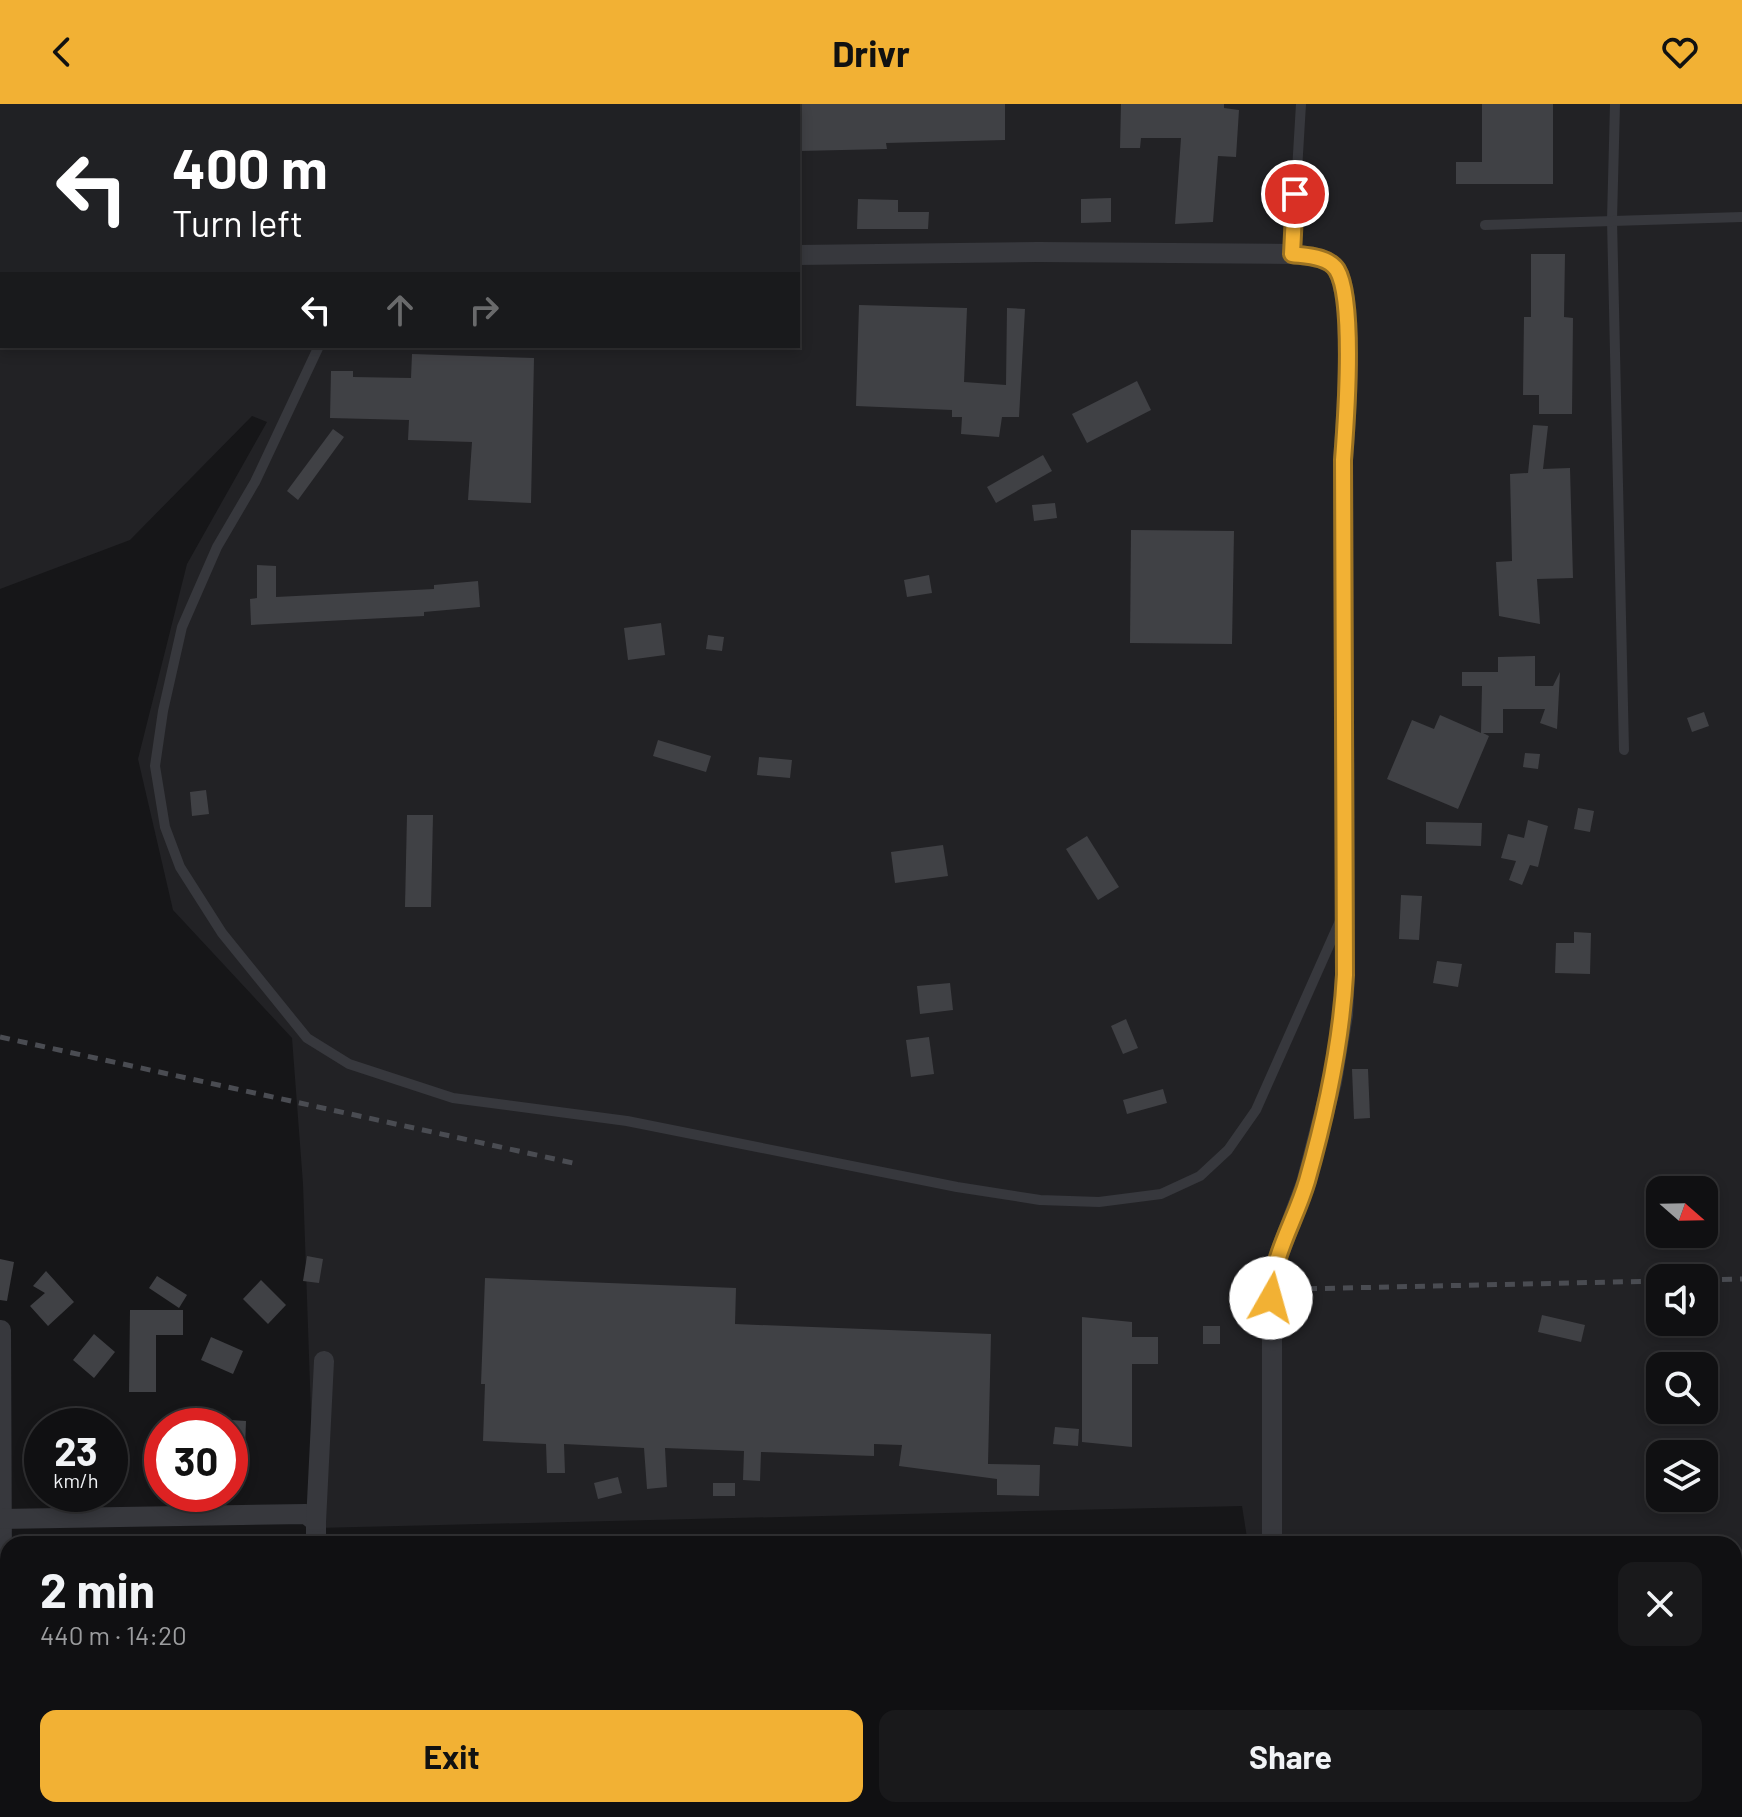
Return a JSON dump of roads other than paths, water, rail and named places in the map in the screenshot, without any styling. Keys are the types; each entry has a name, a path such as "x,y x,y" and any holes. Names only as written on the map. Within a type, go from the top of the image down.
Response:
{"street":[{"path":"800,255 1038,252 1292,254 1326,260 1336,268 1342,284 1349,378 1343,460 1347,904 1343,1015 1332,1082 1306,1183 1272,1273 1272,1536"},
{"path":"1,1330 0,1519 306,1514 316,1522"},
{"path":"316,1536 324,1361"}],"lane":[{"path":"1292,254 1301,104"},
{"path":"1615,104 1612,220 1624,750"},
{"path":"1485,225 1742,217"},
{"path":"318,348 255,482 217,547 182,627 163,711 155,766 165,827 180,867 222,933 307,1038 349,1064 453,1098 627,1121 957,1187 1040,1200 1099,1202 1161,1194 1200,1176 1228,1150 1256,1110 1347,904"}],"railway":[{"path":"0,1037 573,1163"},
{"path":"1718,1280 1742,1279"},
{"path":"1253,1290 1646,1281"}]}
